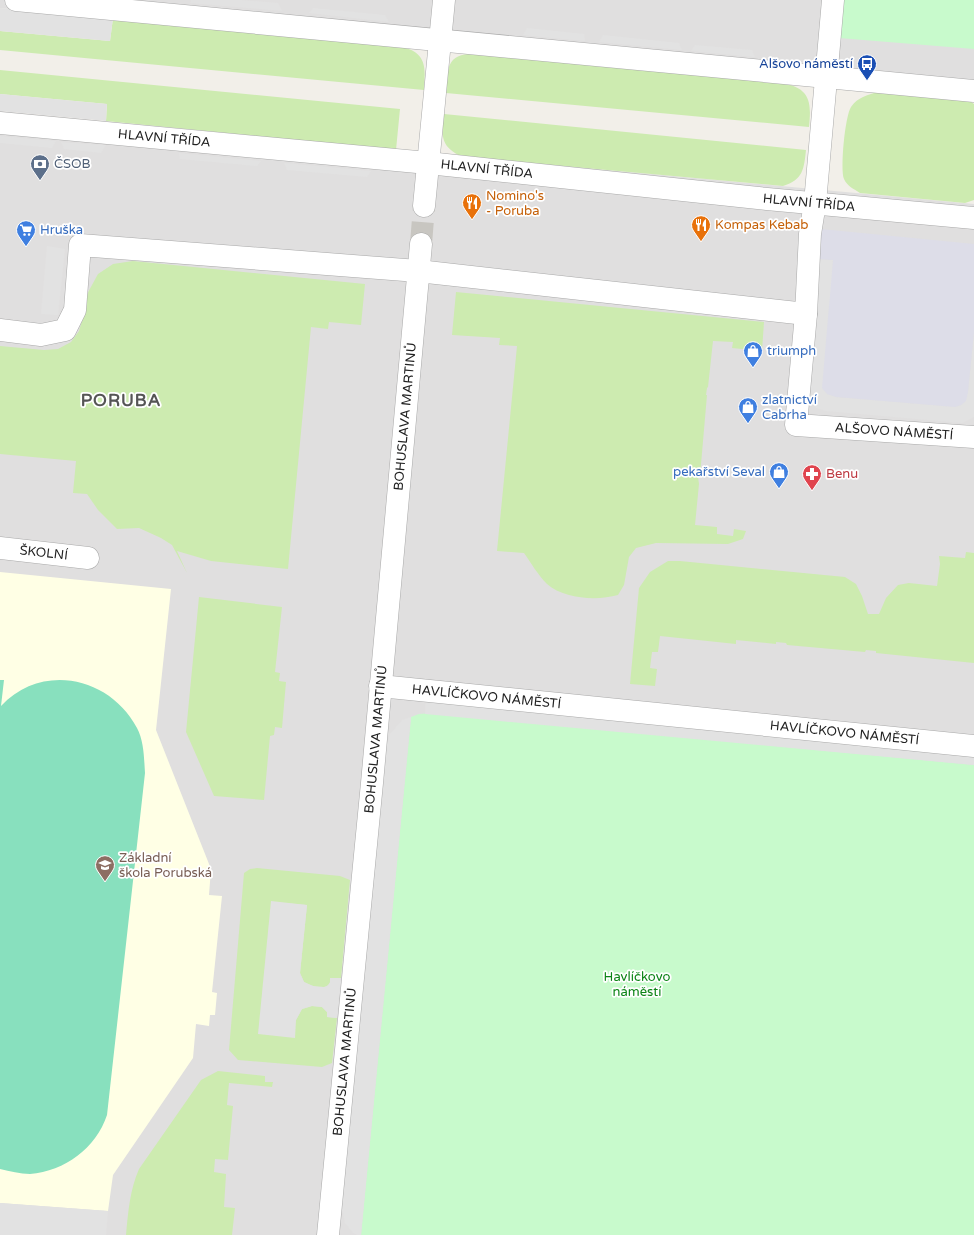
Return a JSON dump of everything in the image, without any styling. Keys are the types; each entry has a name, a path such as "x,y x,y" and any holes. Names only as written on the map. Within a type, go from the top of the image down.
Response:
{"street":[{"path":"16,0 974,91"},
{"path":"424,206 444,0"},
{"path":"826,77 833,0"},
{"name":"ALŠOVO NÁMĚSTÍ","path":"826,77 815,203 810,234 806,314 796,425 974,437"},
{"name":"HLAVNÍ TŘÍDA","path":"0,123 428,163 974,218"},
{"name":"BOHUSLAVA MARTINŮ","path":"328,1235 421,244"},
{"path":"0,330 41,335 65,330 75,310 80,245 418,271 806,314"},
{"name":"ŠKOLNÍ","path":"0,548 88,558"},
{"name":"HAVLÍČKOVO NÁMĚSTÍ","path":"380,686 974,746"}],"shaded area":[{"path":"0,0 974,0 974,102 0,8"},
{"path":"191,0 240,0 278,3 282,11 190,3"},
{"path":"0,8 113,18 110,41 0,31"},
{"path":"313,8 385,15 389,22 309,13"},
{"path":"527,28 584,34 585,41 523,35"},
{"path":"603,35 679,43 682,50 599,42"},
{"path":"695,45 752,50 755,57 691,51"},
{"path":"0,94 107,104 106,121 0,111"},
{"path":"0,111 974,204 974,1235 0,1235"},
{"path":"0,136 56,141 52,148 0,143"},
{"path":"61,142 106,145 101,153 64,149"},
{"path":"179,153 261,161 257,166 180,159"},
{"path":"284,163 371,171 367,177 287,170"},
{"path":"821,229 974,244 974,332 966,401 955,407 836,397 827,394 822,388 833,260 817,259"},
{"path":"47,246 65,249 58,315 41,314"},
{"path":"817,259 833,260 827,394 836,397 955,407 961,405 968,392 974,332 974,417 962,423 826,411 816,408 809,400"},
{"name":"Základní škola Porubská","path":"0,572 171,589 156,730 211,869 209,895 222,896 212,992 217,993 215,1015 210,1015 209,1026 196,1024 193,1058 113,1175 108,1211 0,1203"},
{"path":"426,691 974,746 974,765 425,714"},
{"path":"411,717 361,1235 357,1235 353,1233 345,1223 341,1204 384,752 390,734 402,720"},
{"path":"271,901 307,905 300,973 304,982 313,986 324,987 330,983 330,978 341,978 337,1018 327,1017 327,1012 322,1007 312,1006 302,1009 296,1020 295,1038 258,1034"},
{"path":"0,1203 108,1211 106,1235 0,1235"}],"green space":[{"path":"843,0 974,0 974,49 839,38"},
{"path":"113,18 406,48 413,51 422,59 425,70 424,90 0,50 0,31 110,41"},
{"path":"469,54 787,84 801,90 808,100 810,106 809,127 446,93 447,73 451,62 461,55"},
{"path":"0,70 400,109 396,150 106,121 107,104 0,94"},
{"path":"878,92 970,101 974,104 974,200 965,203 860,193 847,184 843,173 843,154 845,131 849,112 851,107 860,99 866,95"},
{"path":"444,114 806,150 803,168 799,177 790,184 783,186 463,157 455,153 446,145 442,128"},
{"path":"133,261 365,284 361,325 329,322 328,329 311,327 288,569 211,561 177,551 187,573 172,545 139,528 117,529 98,510 87,494 73,493 76,461 0,454 0,346 44,350 58,349 71,342 79,331 86,296 98,274 113,264"},
{"path":"456,292 764,322 762,351 732,348 733,342 713,341 706,395 700,476 698,477 699,484 695,525 717,527 717,534 733,536 734,529 746,531 743,539 728,544 656,543 636,548 629,557 624,585 618,595 600,598 571,596 562,593 547,584 524,553 497,551 517,346 499,345 500,338 452,335"},
{"path":"966,552 974,553 974,663 876,653 876,651 866,650 865,652 787,645 786,643 776,642 776,644 736,640 736,644 660,636 658,652 652,652 650,668 657,669 655,686 630,684 639,588 650,572 668,561 845,577 856,584 868,614 879,614 886,598 898,585 909,583 937,586 940,564 939,556 965,558"},
{"path":"199,597 282,607 275,672 280,673 279,681 286,682 282,728 275,727 274,735 270,736 264,800 214,796 186,732"},
{"path":"0,680 4,680 1,706 18,692 36,684 55,680 74,681 93,687 110,697 125,711 137,728 142,744 145,773 107,1115 95,1138 78,1156 55,1168 30,1174 0,1169"},
{"name":"Havlíčkovo náměstí","path":"432,713 974,765 974,1235 361,1235 411,717 419,714"},
{"path":"257,868 340,876 350,880 341,978 331,978 330,983 324,987 320,988 312,986 304,982 300,973 307,905 271,902 296,1020 302,1009 312,1006 322,1007 327,1012 327,1017 337,1018 332,1063 322,1067 238,1060 229,1050 244,873 250,869"},
{"path":"218,1071 265,1076 265,1082 273,1082 272,1087 229,1083 227,1105 233,1106 228,1160 215,1159 214,1172 226,1174 224,1207 235,1208 232,1235 126,1235 131,1193 139,1169 201,1080"}],"tunnel":[{"path":"421,244 424,206"}],"place":[{"name":"Alšovo náměstí","path":"867,81"},
{"name":"ČSOB","path":"40,181"},
{"name":"Nomino's - Poruba","path":"472,220"},
{"name":"Kompas Kebab","path":"701,242"},
{"name":"Hruška","path":"26,247"},
{"name":"triumph","path":"753,368"},
{"name":"zlatnictví Cabrha","path":"748,424"},
{"name":"pekařství Seval","path":"779,489"},
{"name":"Benu","path":"812,491"},
{"name":"Základní škola Porubská","path":"105,882"}],"district":[{"name":"PORUBA","path":"121,400"}]}
